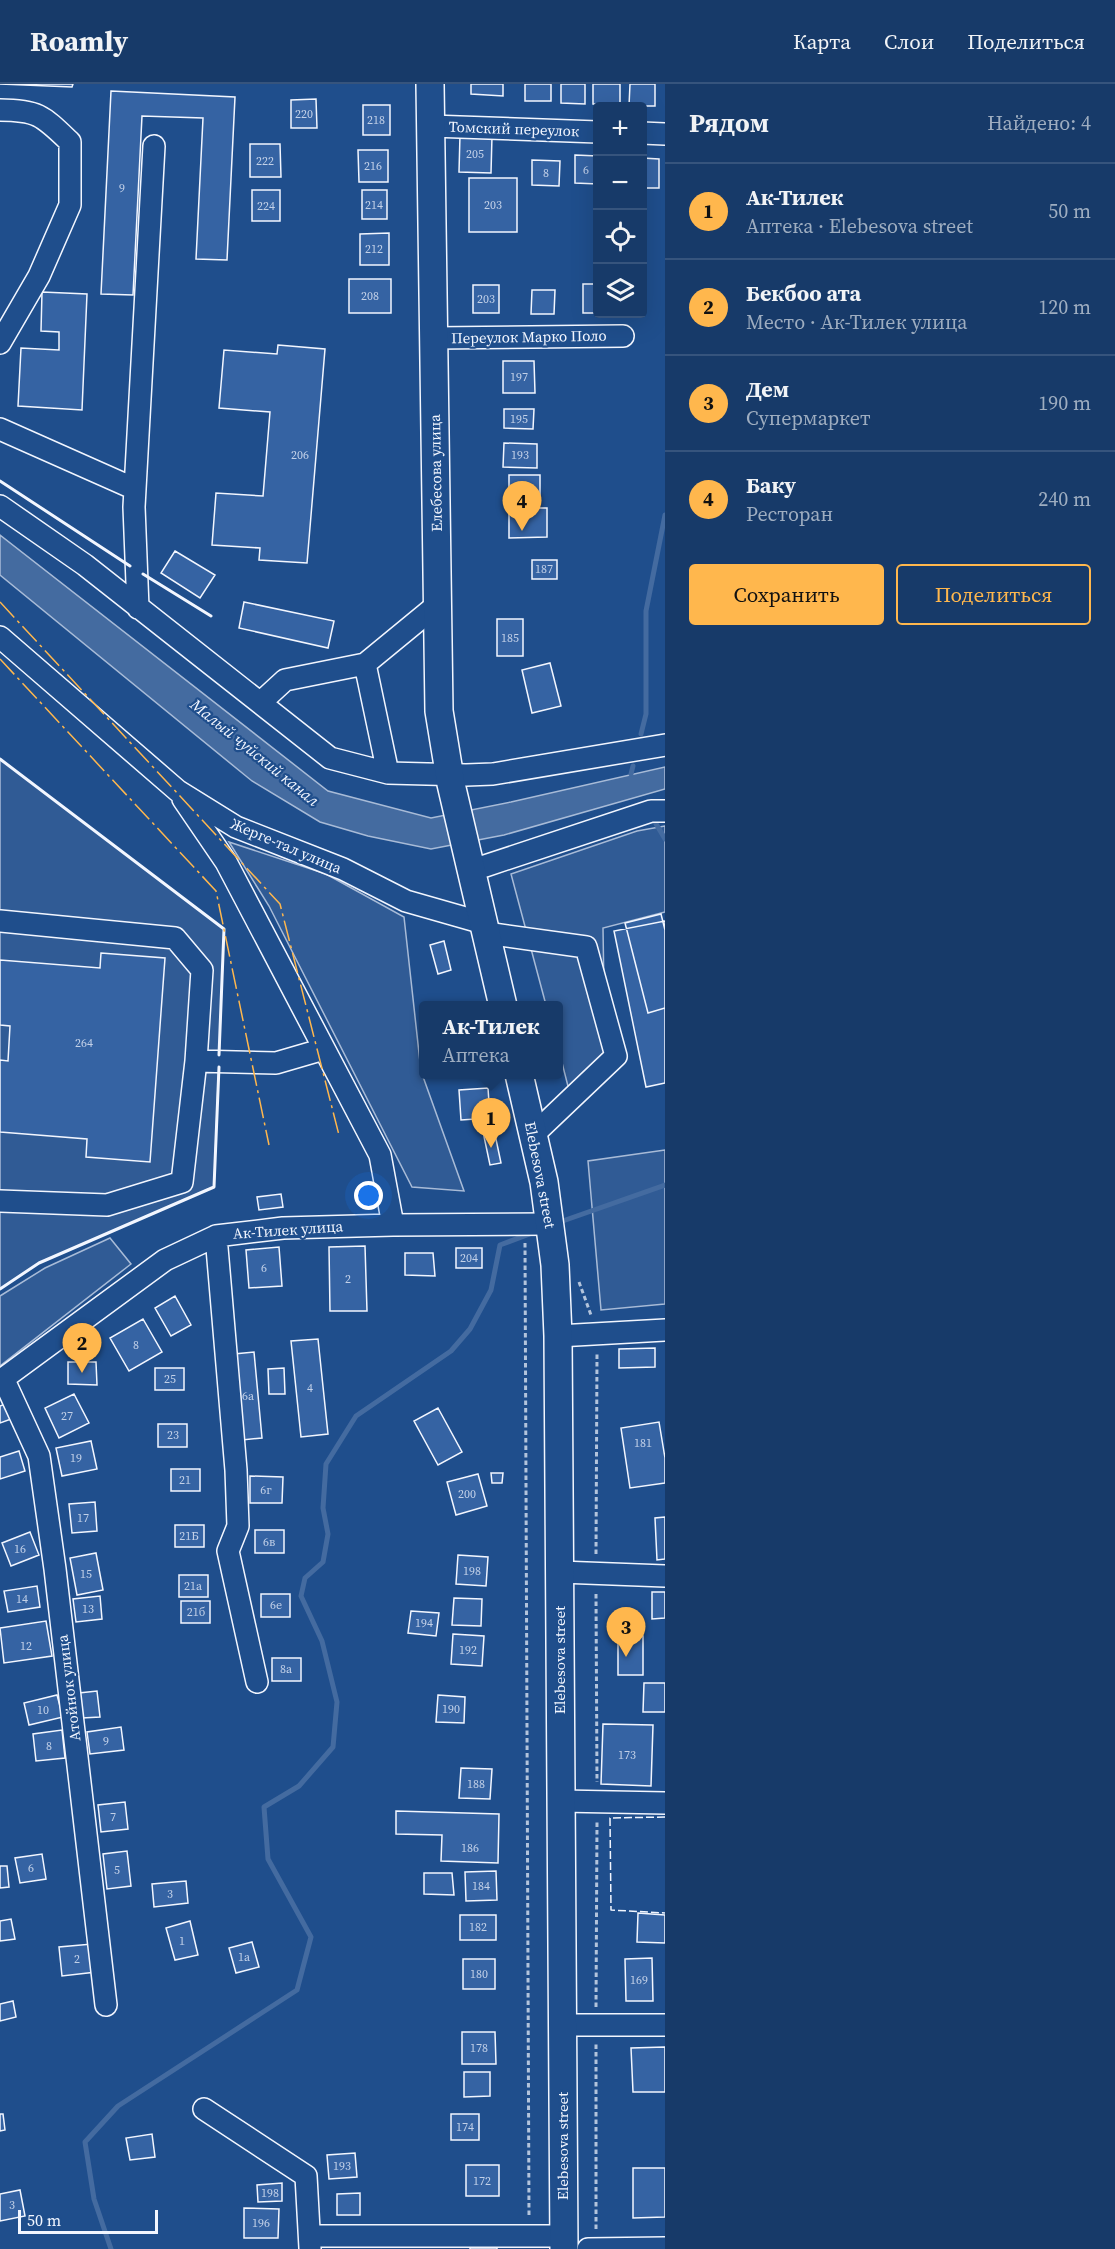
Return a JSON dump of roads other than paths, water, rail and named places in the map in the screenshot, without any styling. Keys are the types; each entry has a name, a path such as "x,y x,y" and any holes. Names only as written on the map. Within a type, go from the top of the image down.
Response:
{"main road":[{"name":"Елебесова улица","path":"430,84 439,711 469,864"},
{"path":"469,864 502,1001"},
{"name":"Elebesova street","path":"520,1079 544,1182 537,1225 555,1266 558,1336 564,2242"}],"street":[{"path":"0,110 27,110 49,121 70,142 72,171 70,205 39,276 0,343"},
{"name":"Томский переулок","path":"430,126 593,132"},
{"path":"647,133 665,134"},
{"path":"138,608 135,489 154,146"},
{"name":"Переулок Марко Поло","path":"434,338 624,336"},
{"path":"0,429 135,489"},
{"path":"0,506 85,565 330,758 388,773 451,779 665,745"},
{"path":"260,703 285,680 365,664 438,604"},
{"name":"Жерге-тал улица","path":"0,637 178,791 236,828 343,869 406,901 484,928 586,947 616,1056 533,1135"},
{"path":"365,664 388,773"},
{"path":"178,791 226,862 381,1155 393,1225"},
{"path":"469,864 485,866 651,811 665,810"},
{"path":"0,921 175,938 202,970 196,1062 182,1182 107,1205 0,1201"},
{"path":"196,1062 276,1063 324,1049"},
{"name":"Ак-Тилек улица","path":"2,1380 165,1260 216,1236 283,1228 537,1225"},
{"path":"216,1236 235,1459 238,1526 228,1551 257,1682"},
{"path":"558,1336 665,1330"},
{"name":"Атойнок улица","path":"2,1380 39,1456 55,1569 106,2005"},
{"path":"560,1572 665,1576"},
{"path":"561,1801 665,1803"},
{"path":"562,2025 665,2025"},
{"path":"204,2109 306,2176 310,2242 529,2236 564,2242"},
{"path":"588,2249 665,2248"}],"water":[{"name":"Малый чуйский канал","path":"0,535 328,791 431,818 665,767 665,789 504,835 431,849 368,836 320,822 252,781 0,575"}],"waterway":[{"path":"641,734 646,714 646,611 665,515"},
{"path":"631,774 633,766"},
{"path":"652,817 665,839"},
{"path":"557,1223 665,1185"},
{"path":"111,2249 94,2199 85,2142 118,2106 297,1990 311,1937 268,1859 264,1807 299,1786 333,1747 337,1702 322,1641 301,1596 305,1578 323,1562 328,1534 323,1508 326,1464 356,1416 451,1351 470,1329 491,1290 500,1245 535,1232"}],"place":[{"name":"Баку","path":"522,531"},
{"name":"Ак-Тилек","path":"491,1148"},
{"name":"Бекбоо ата","path":"82,1373"},
{"name":"Дем","path":"626,1657"}]}
